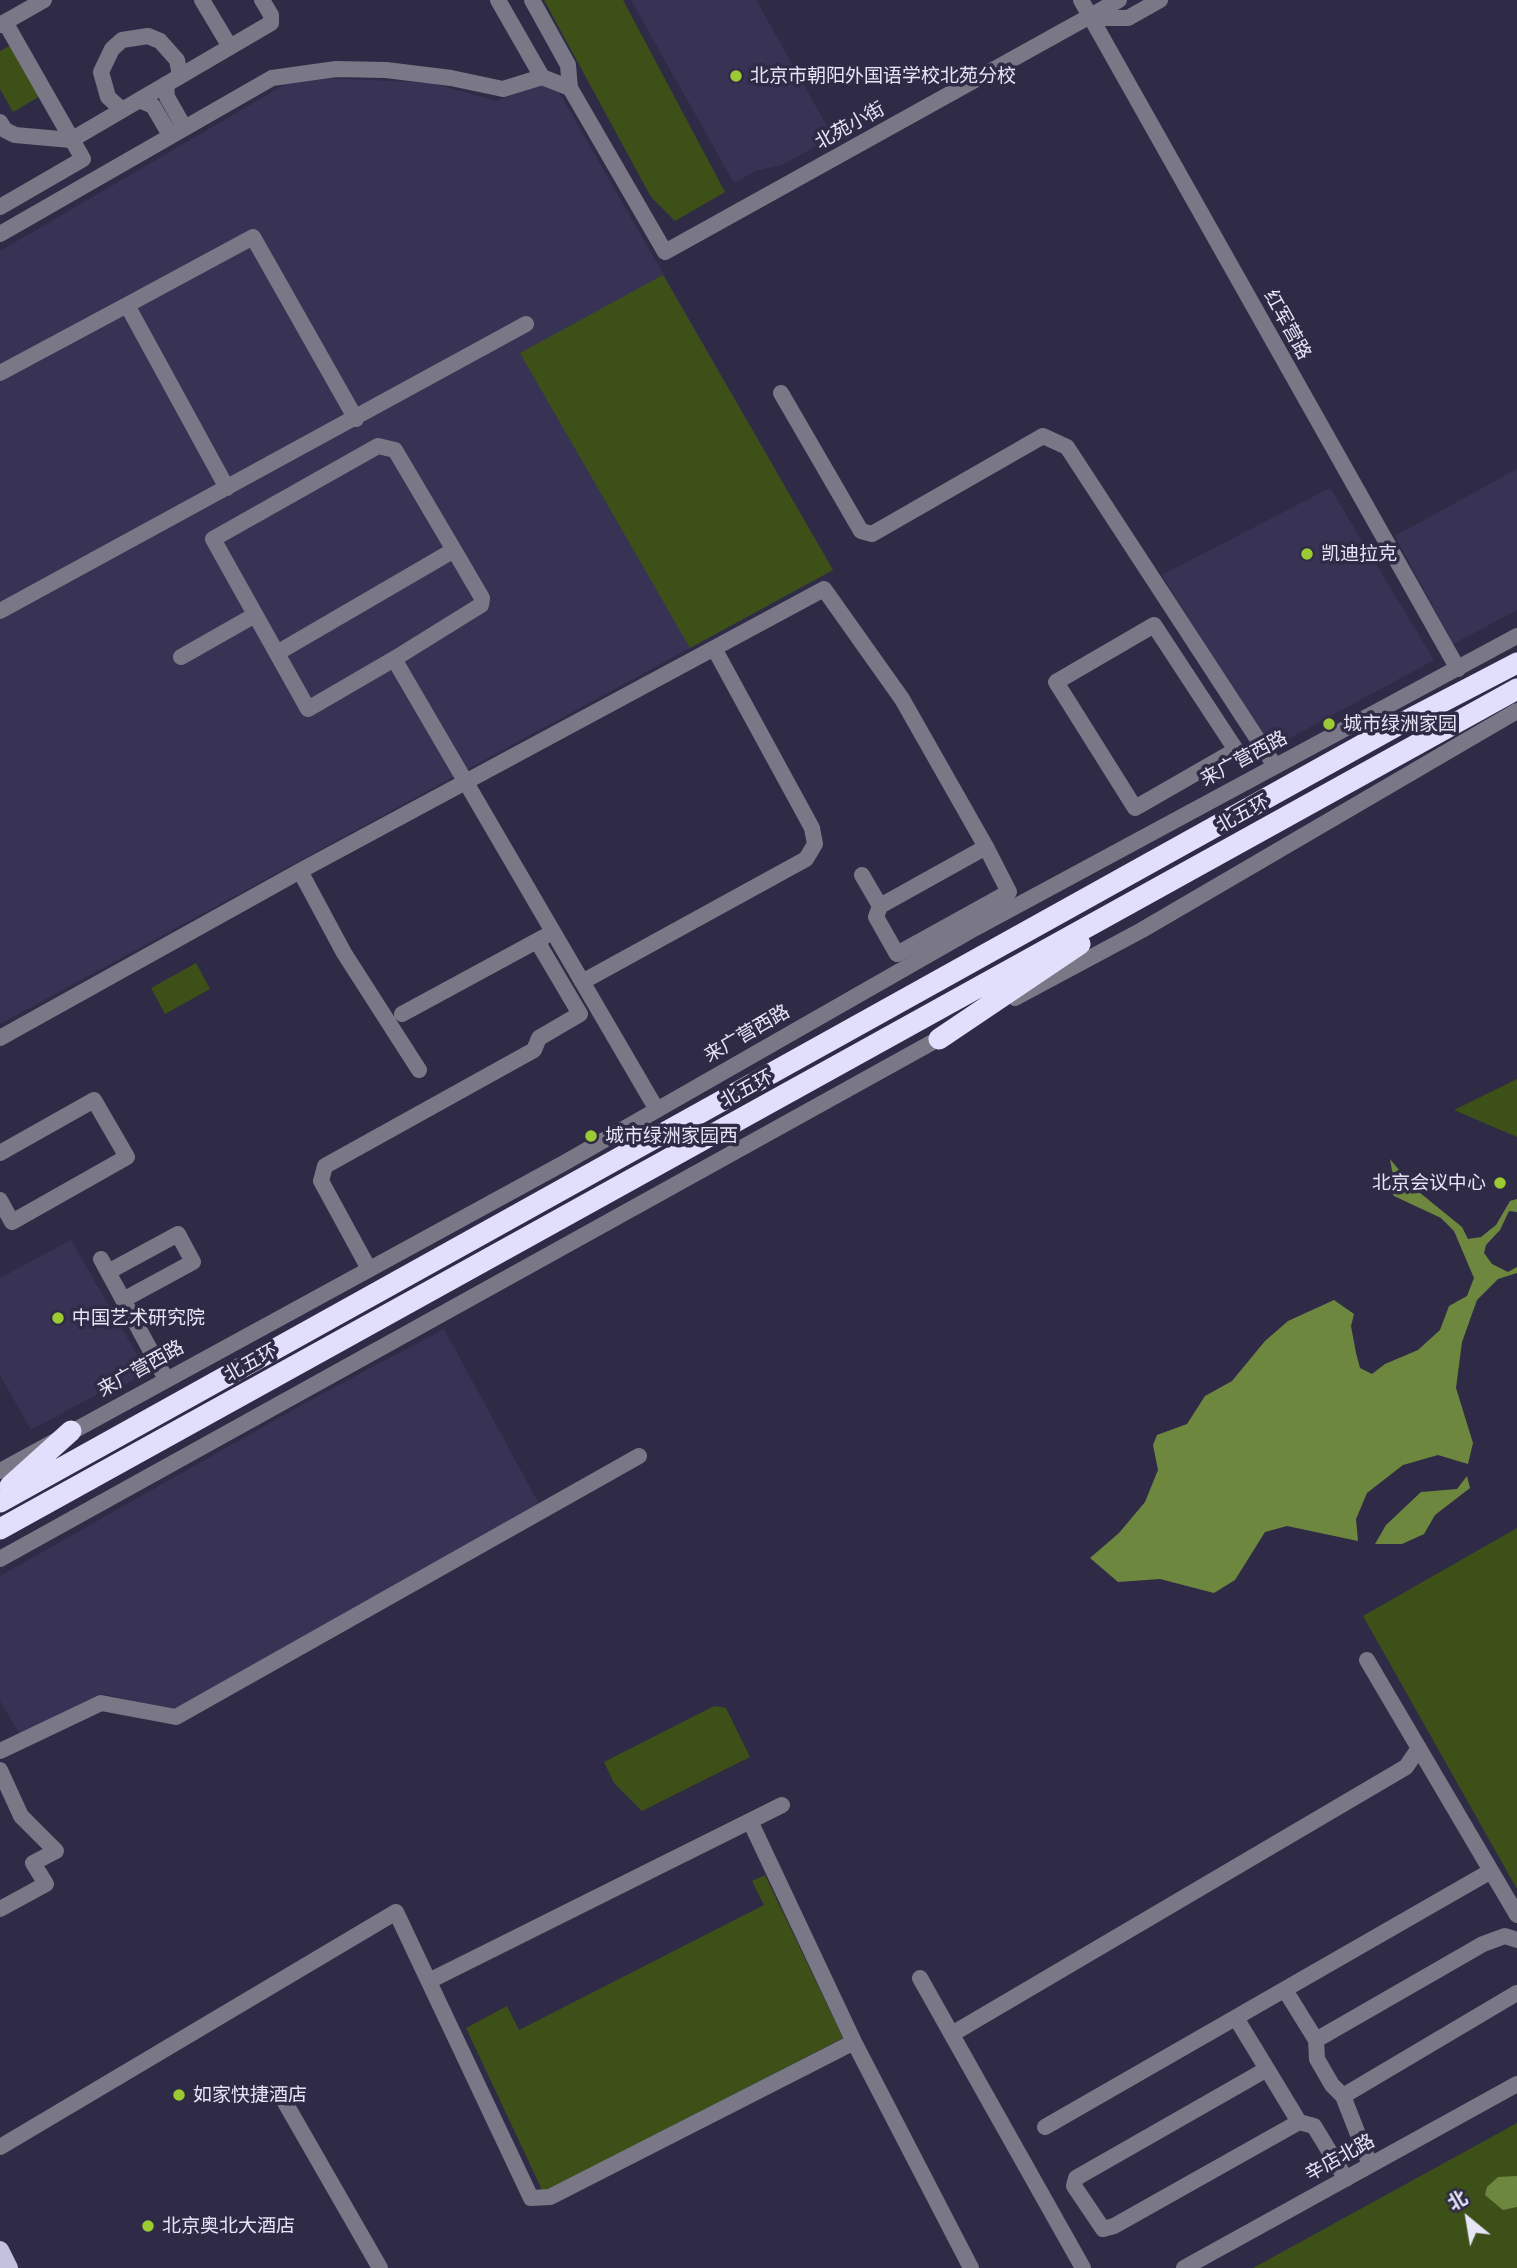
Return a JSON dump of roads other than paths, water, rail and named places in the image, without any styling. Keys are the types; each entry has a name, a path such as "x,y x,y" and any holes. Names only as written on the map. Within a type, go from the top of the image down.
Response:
{"highway":[{"name":"北五环","path":"0,1502 1386,732 1517,663"},
{"name":"北五环","path":"0,1529 1517,689"},
{"path":"939,1039 1167,882"},
{"path":"0,1495 71,1431"}],"street":[{"path":"202,0 230,47"},
{"path":"0,122 5,130 15,135 71,140 271,23 271,15 262,0"},
{"path":"498,0 542,77 570,89 568,65 532,0"},
{"name":"红军营路","path":"1081,0 1458,669"},
{"name":"北苑小街","path":"570,89 665,252 1091,18 1119,0"},
{"name":"北苑小街","path":"1091,18 1128,18 1160,0"},
{"path":"0,207 83,159 3,24 37,2"},
{"path":"122,110 108,97 101,72 112,48 122,40 135,36 160,41 177,60 166,97 177,131"},
{"path":"0,234 272,78 336,69 438,77 503,89 542,77"},
{"path":"139,100 153,106 177,131"},
{"path":"0,373 253,237 356,419"},
{"path":"127,305 227,488"},
{"path":"0,611 526,324"},
{"path":"781,393 861,531 872,534 1044,436 1067,447 1275,766"},
{"path":"378,446 395,450 454,550 482,598 481,605 308,709 213,540 378,446"},
{"path":"276,653 454,550"},
{"path":"0,1038 300,871 824,589 902,699 986,847 1009,892 950,934 897,954 876,917 880,906 986,847"},
{"path":"181,657 255,615"},
{"path":"1154,625 1236,750 1182,781 1135,808 1056,682 1154,625"},
{"name":"来广营西路","path":"0,1471 657,1110 950,934 1198,807 1517,636"},
{"path":"582,982 806,859 815,844 812,828 715,650"},
{"path":"394,659 657,1110"},
{"path":"0,1559 939,1039 1142,930 1517,711"},
{"path":"1182,781 1198,807"},
{"path":"300,871 344,953 419,1070"},
{"path":"862,875 880,906"},
{"path":"402,1014 552,932"},
{"path":"537,941 580,1014"},
{"path":"369,1269 321,1181 325,1166 534,1049 539,1038 596,1006"},
{"path":"0,1153 94,1100 127,1157 12,1222 0,1200"},
{"path":"123,1300 193,1262 178,1234 104,1266 166,1379"},
{"path":"0,1751 101,1703 176,1717 639,1456"},
{"path":"1367,1660 1517,1915"},
{"path":"952,2034 1406,1768 1419,1748"},
{"path":"0,1770 21,1816 56,1851 33,1863 46,1884 0,1909"},
{"path":"429,1981 782,1805"},
{"path":"750,1821 854,2042 971,2268"},
{"path":"1045,2127 1491,1871"},
{"path":"0,2147 396,1912 531,2199 550,2197 854,2042"},
{"path":"1316,2040 1483,1944 1505,1936 1517,1940"},
{"path":"920,1978 1083,2268"},
{"path":"1285,1990 1316,2040 1317,2059 1332,2085 1343,2096 1370,2165"},
{"path":"1343,2096 1517,1993"},
{"path":"1236,2018 1299,2122"},
{"path":"1267,2068 1076,2178 1074,2186 1103,2229 1114,2226 1299,2122 1314,2126 1346,2179"},
{"name":"辛店北路","path":"1184,2268 1517,2084"},
{"path":"279,2092 380,2268"}],"place":[{"name":"北京市朝阳外国语学校北苑分校","path":"736,76"},
{"name":"凯迪拉克","path":"1307,554"},
{"name":"城市绿洲家园","path":"1329,724"},
{"name":"城市绿洲家园西","path":"591,1136"},
{"name":"北京会议中心","path":"1500,1183"},
{"name":"中国艺术研究院","path":"58,1318"},
{"name":"如家快捷酒店","path":"179,2095"},
{"name":"北京奥北大酒店","path":"148,2226"}]}
